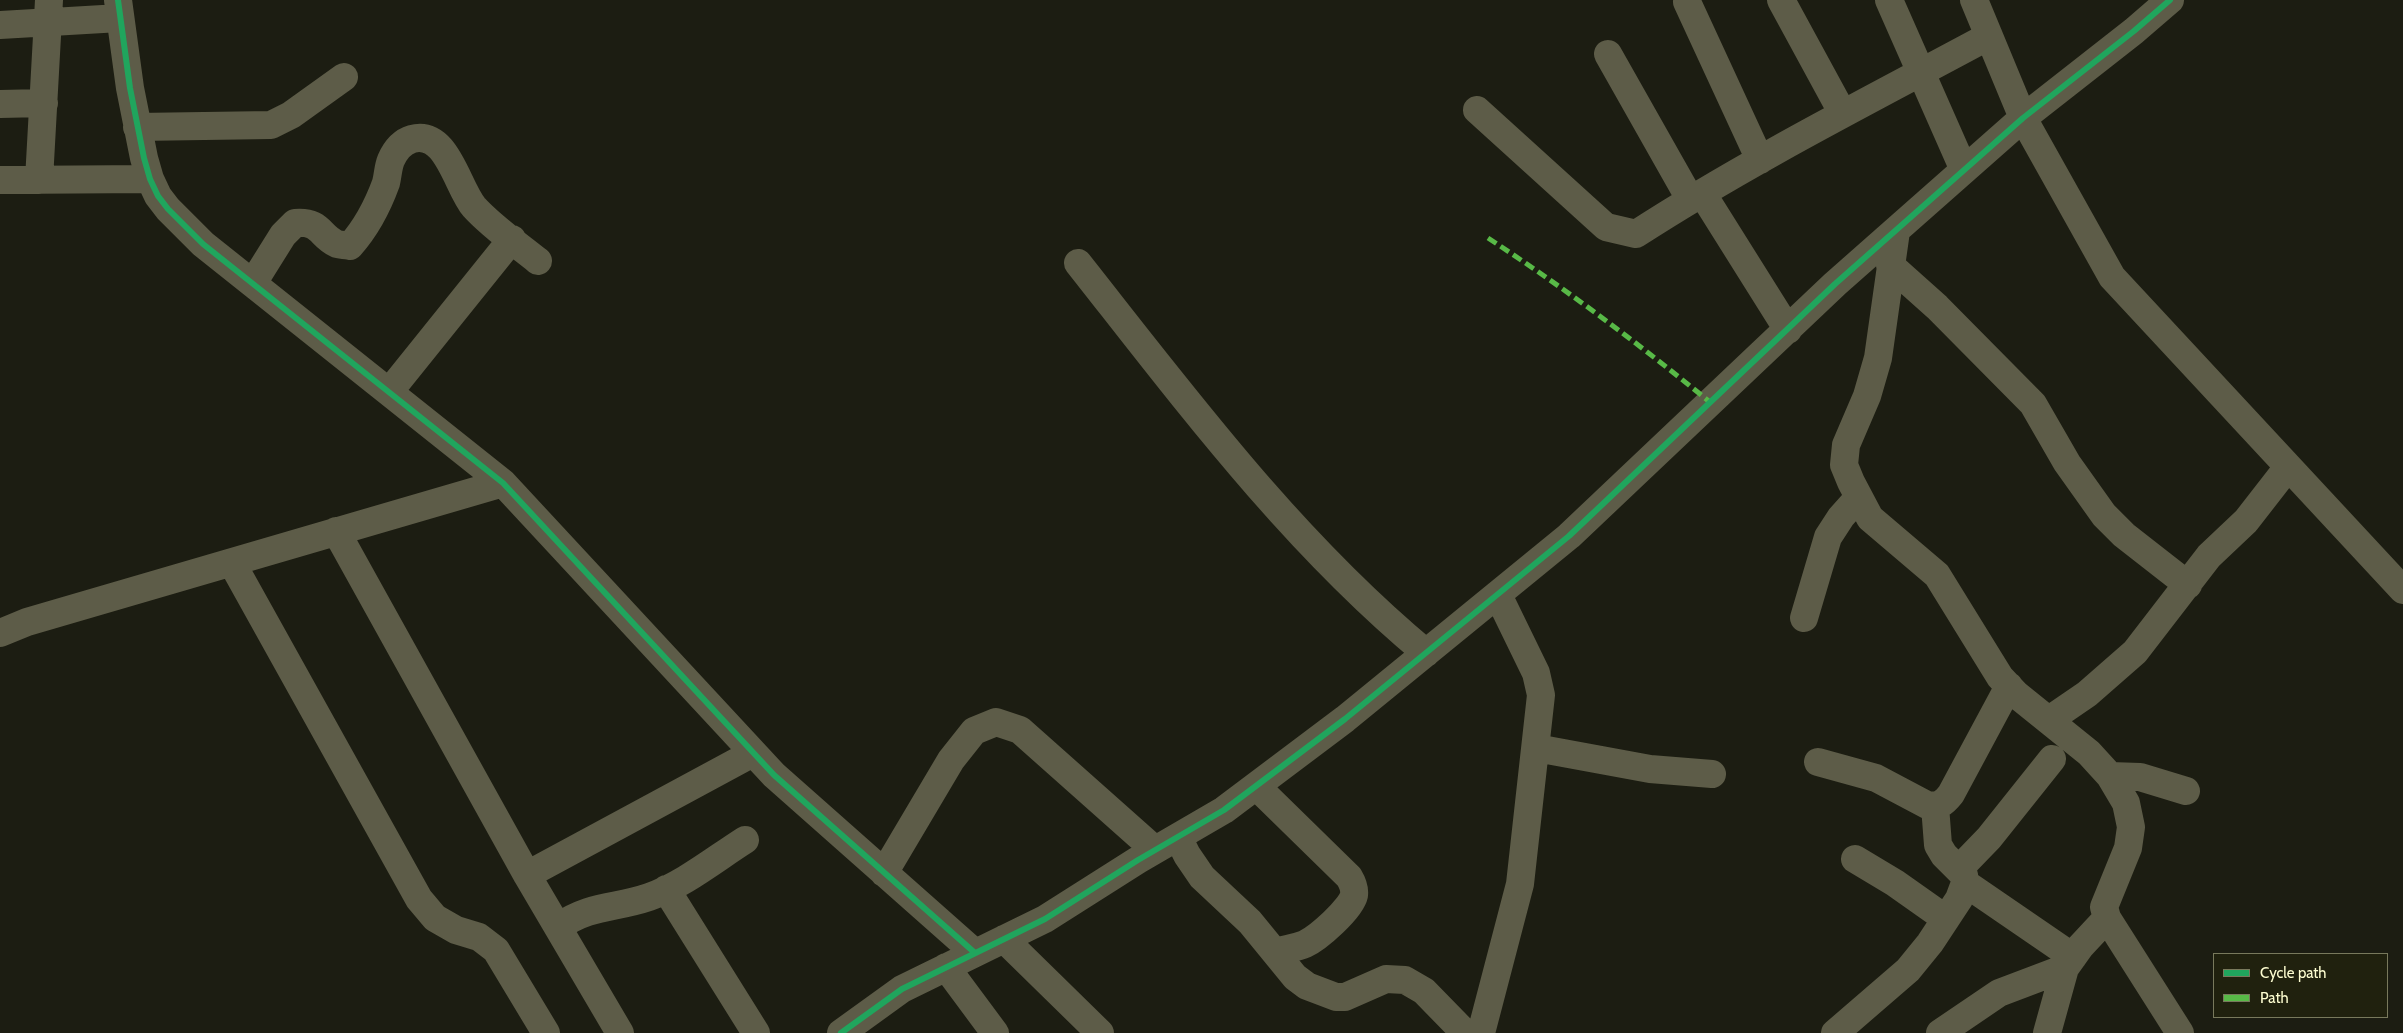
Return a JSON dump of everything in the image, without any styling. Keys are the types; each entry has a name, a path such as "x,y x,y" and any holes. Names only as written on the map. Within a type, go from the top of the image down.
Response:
{"street":[{"path":"1781,0 1843,114"},
{"path":"1889,0 1964,170"},
{"path":"1974,0 2023,118 2112,277 2403,590"},
{"path":"841,1033 902,989 1045,919 1224,810 1345,719 1569,536 1788,330 1964,170 2023,118 2134,31 2170,0"},
{"path":"1687,2 1760,160"},
{"path":"0,25 49,12 119,9 137,127 150,179 158,196 178,220 203,244 503,483 774,775 976,953"},
{"path":"39,180 49,12"},
{"path":"1477,110 1606,227 1636,234 1696,196 1760,160 1989,36"},
{"path":"1608,54 1696,196 1788,330"},
{"path":"137,127 271,124 291,115 344,77"},
{"path":"0,104 44,103"},
{"path":"253,284 283,235 294,223 306,222 318,228 337,244 350,246 360,234 376,206 386,182 391,160 403,142 418,137 436,144 449,159 463,190 473,206 538,261"},
{"path":"0,180 150,179"},
{"path":"1896,231 1878,358 1867,396 1846,444 1844,465 1858,498 1870,518 1937,575 1986,655 2009,686 2089,754 2110,776 2126,803 2131,827 2128,848 2104,907 2107,918 2180,1033"},
{"path":"389,392 512,239"},
{"path":"1078,262 1210,429 1282,514 1357,592 1426,653"},
{"path":"1890,265 1938,307 2033,404 2067,462 2104,514 2124,535 2188,585"},
{"path":"2049,720 2087,694 2135,652 2209,556 2246,521 2288,467"},
{"path":"0,633 27,622 503,483"},
{"path":"1804,618 1828,537 1841,517 1858,498"},
{"path":"336,531 527,875 620,1033"},
{"path":"232,563 419,899 435,918 456,930 478,937 496,950 546,1033"},
{"path":"1481,1033 1520,884 1541,695 1536,674 1498,595"},
{"path":"1818,762 1876,778 1927,805 1936,806 1944,802 1951,794 2009,686"},
{"path":"884,873 951,760 974,731 996,722 1020,730 1167,843 1187,856 1202,877 1250,922 1295,978 1307,986 1336,997 1345,997 1386,979 1405,980 1424,991 1465,1033"},
{"path":"1536,748 1650,769 1712,774"},
{"path":"527,875 753,753"},
{"path":"1836,1033 1908,970 1930,943 1946,919 1962,876 1989,838 2052,759"},
{"path":"2110,776 2140,777 2186,791"},
{"path":"1256,786 1349,877 1354,885 1354,896 1344,911 1318,936 1305,944 1275,952"},
{"path":"1936,806 1938,845 1944,855 1962,876 2069,962"},
{"path":"558,927 574,916 592,909 647,897 666,889 746,840"},
{"path":"1855,859 1901,887 1946,919"},
{"path":"666,889 756,1033"},
{"path":"2047,1033 2069,962 2107,918"},
{"path":"1004,939 1100,1033"},
{"path":"1940,1033 1998,993 2069,962"},
{"path":"946,967 995,1033"}],"marked path":[{"path":"1488,238 1602,318 1711,403"}],"cycle path":[{"path":"118,0 130,88 144,158 150,179 158,196 168,209 203,244 503,483 774,775 975,953"},
{"path":"841,1033 902,989 1045,919 1138,860 1224,810 1345,719 1569,536 1835,284 2023,118 2134,31 2170,0"}]}
